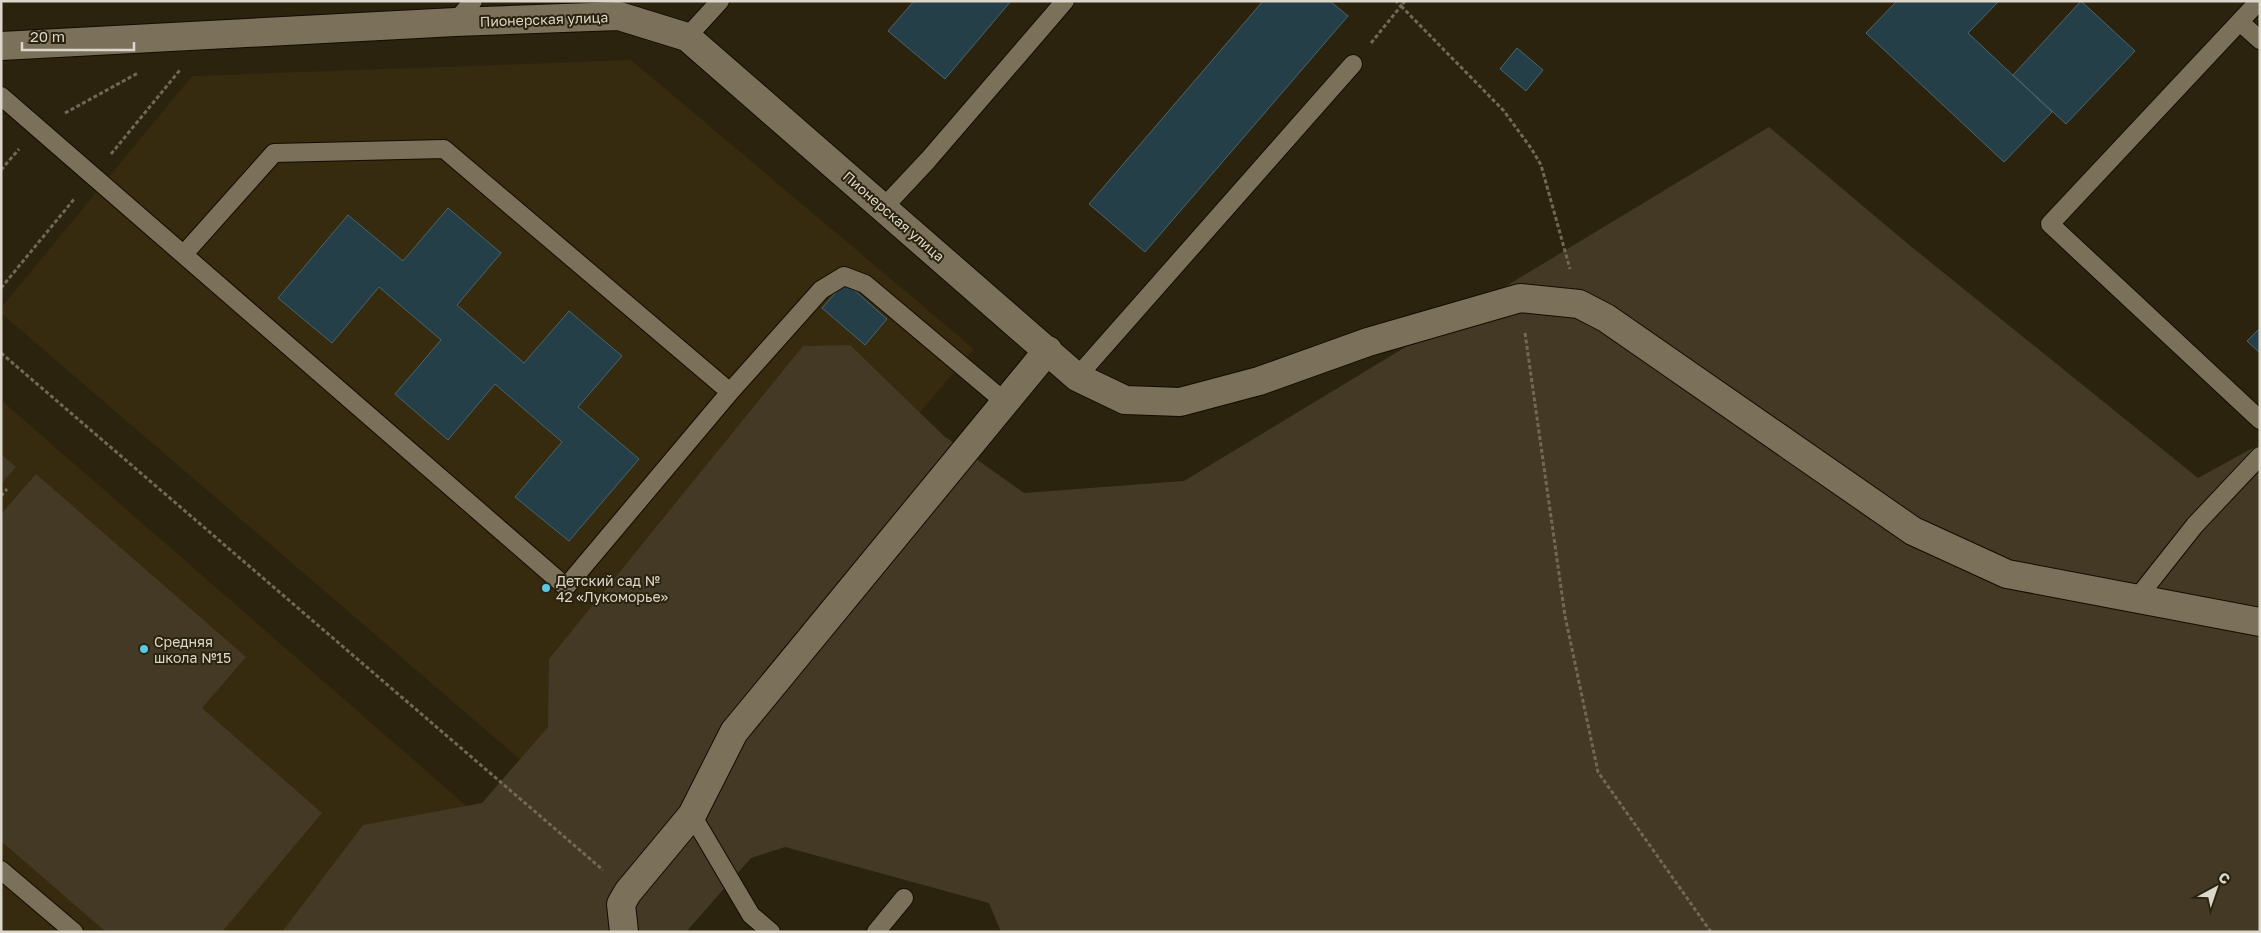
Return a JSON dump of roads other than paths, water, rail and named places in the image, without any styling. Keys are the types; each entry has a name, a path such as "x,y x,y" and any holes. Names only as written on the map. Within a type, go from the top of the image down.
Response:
{"street":[{"name":"Пионерская улица","path":"1,46 455,22 619,16 686,37 884,207 1077,377 1125,400 1180,402 1259,381 1368,342 1520,298 1579,304 1606,318 1914,532 2007,574 2138,597"},
{"path":"624,932 625,898 692,816 734,732 1048,350"},
{"path":"2138,597 2260,622"}],"lane":[{"path":"455,22 473,1"},
{"path":"686,37 720,1"},
{"path":"884,207 928,160 1065,1"},
{"path":"2259,1 2050,224 2260,420"},
{"path":"2240,22 2260,40"},
{"path":"1077,377 1353,64"},
{"path":"1,96 566,587 730,392 821,290 844,276 865,284 1005,402"},
{"path":"184,254 274,153 444,149 730,392"},
{"path":"2138,597 2195,525 2260,456"},
{"path":"692,816 751,915 771,932"},
{"path":"1,870 74,932"},
{"path":"876,932 904,898"}],"place":[{"name":"Детский сад № 42 «Лукоморье»","path":"546,588"},
{"name":"Средняя школа №15","path":"144,649"}]}
